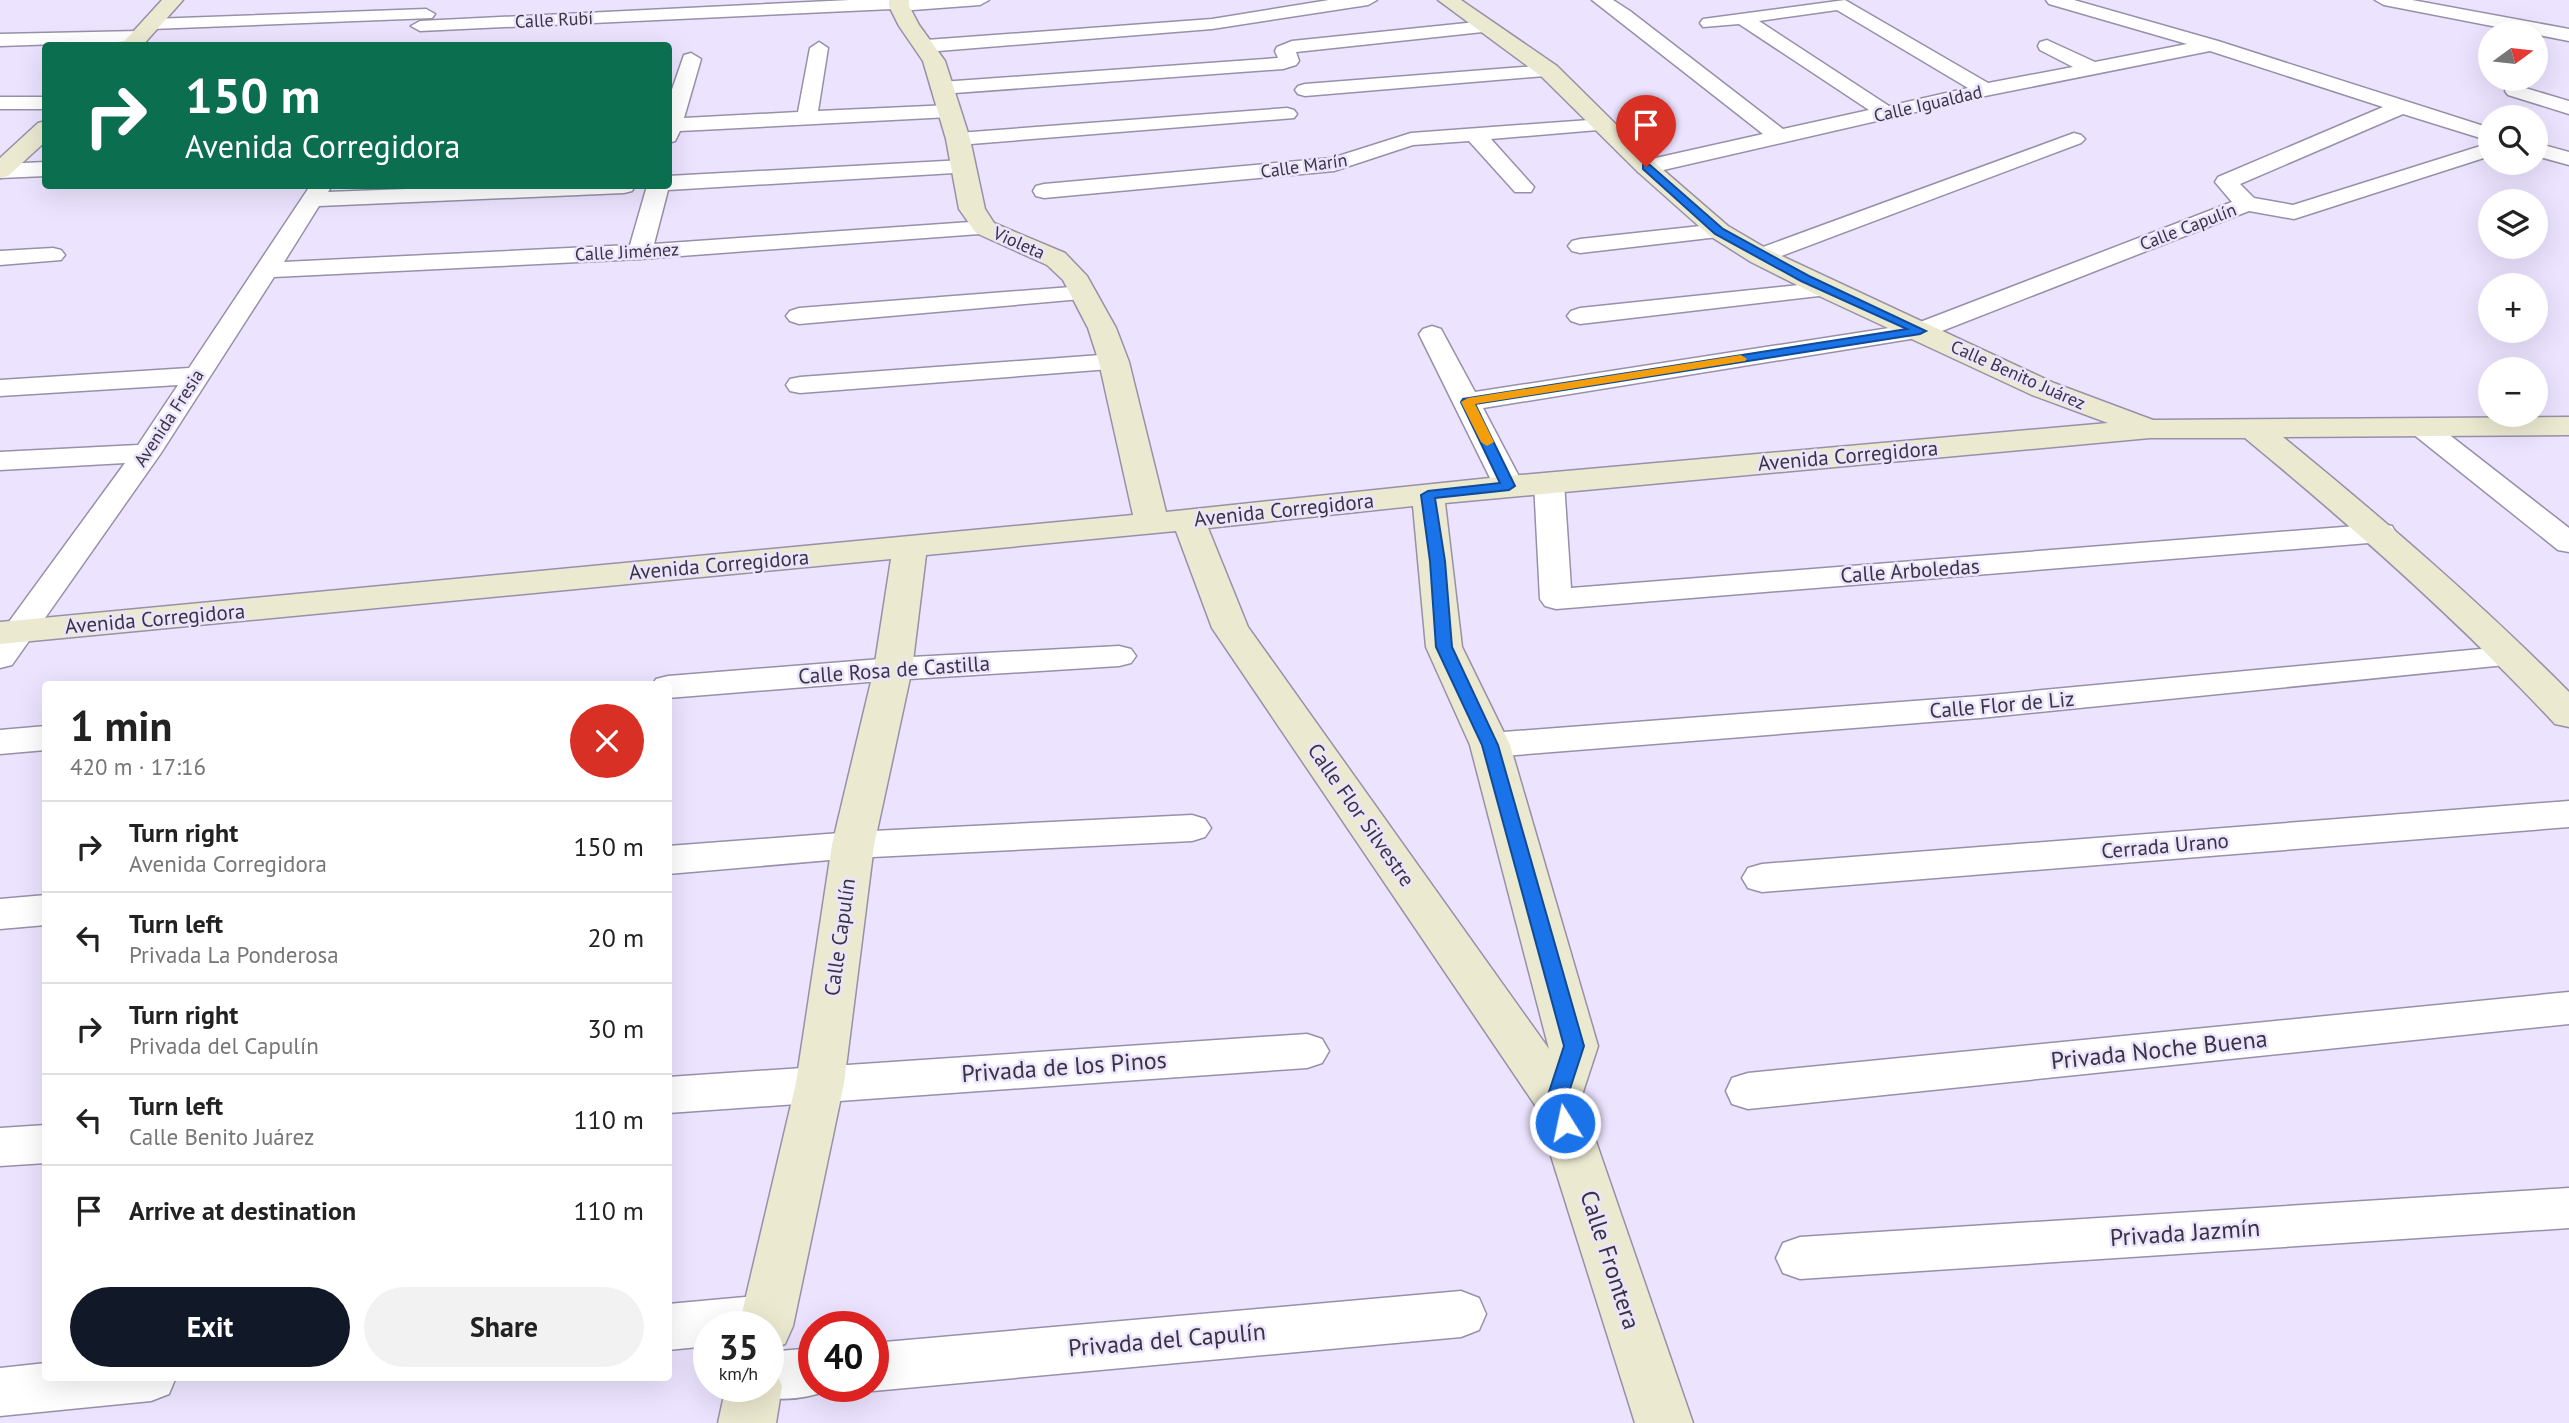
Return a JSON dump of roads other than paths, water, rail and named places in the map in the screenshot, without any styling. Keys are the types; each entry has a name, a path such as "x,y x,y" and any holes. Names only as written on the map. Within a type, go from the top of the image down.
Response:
{"street":[{"path":"140,35 173,0"},
{"name":"Calle Rubí","path":"0,40 423,20 980,0"},
{"path":"926,46 1212,24 1368,0"},
{"name":"Calle Benito Juárez","path":"1448,0 1549,71 1646,167 1719,231 1760,256 1827,289 2043,389 2150,429"},
{"path":"1601,0 1780,137"},
{"path":"2055,0 2211,45 2478,131"},
{"path":"2384,0 2489,21"},
{"path":"2505,21 2511,0"},
{"path":"1709,23 1841,2 1985,90"},
{"name":"Violeta","path":"899,3 934,61 958,139 972,209 985,228 1056,259 1074,276 1102,328 1170,522"},
{"path":"1742,18 1887,113"},
{"path":"672,129 807,118 946,99 1283,64 1289,61 1284,52 1286,49 1486,27"},
{"path":"2548,31 2569,35"},
{"name":"Calle Igualdad","path":"1646,167 1985,90 2211,45"},
{"path":"2047,46 2093,69"},
{"path":"807,118 819,48"},
{"path":"672,119 691,59"},
{"path":"1305,90 1549,71"},
{"path":"2515,92 2569,108"},
{"path":"0,103 42,103"},
{"name":"Calle Capulín","path":"1920,331 2247,204 2226,182 2403,106"},
{"path":"958,139 1287,114"},
{"name":"Calle Marín","path":"1044,191 1334,164 1358,158 1400,141 1603,125"},
{"path":"4,164 42,131"},
{"path":"1474,134 1523,187"},
{"path":"1760,256 2074,139"},
{"path":"2247,204 2294,212 2478,153"},
{"path":"4,164 42,169"},
{"path":"672,183 963,167"},
{"path":"316,193 492,189"},
{"path":"640,252 657,189"},
{"name":"Avenida Fresia","path":"0,658 11,632 147,453 268,271 316,193"},
{"name":"Calle Jiménez","path":"268,271 640,252 985,228"},
{"path":"1580,246 1719,231"},
{"path":"0,258 53,255"},
{"path":"1580,316 1827,289"},
{"path":"799,316 1084,293"},
{"path":"1468,402 1920,331"},
{"path":"1432,334 1509,486"},
{"path":"800,385 1114,362"},
{"path":"0,388 196,376"},
{"name":"Avenida Corregidora","path":"11,632 1170,522 1549,482 2150,429 2569,426"},
{"path":"2252,428 2381,533 2514,656 2569,715"},
{"path":"2423,428 2569,543"},
{"path":"0,461 147,453"},
{"name":"Calle Arboledas","path":"1549,482 1556,599 2381,533"},
{"path":"1428,495 1444,647 1490,745 1574,1046 1557,1098"},
{"name":"Calle Flor Silvestre","path":"1170,522 1230,628 1557,1098"},
{"name":"Calle Capulín","path":"769,1311 820,1083 853,845 893,669 910,547"},
{"name":"Calle Rosa de Castilla","path":"672,687 893,669 1119,656"},
{"name":"Calle Flor de Liz","path":"1490,745 1980,707 2514,656"},
{"path":"0,742 42,738"},
{"name":"Cerrada Urano","path":"1762,878 2569,814"},
{"path":"672,860 853,845 1192,828"},
{"path":"0,914 42,910"},
{"name":"Privada Noche Buena","path":"1748,1091 2569,1009"},
{"name":"Privada de los Pinos","path":"672,1095 1307,1051"},
{"name":"Calle Frontera","path":"1557,1098 1664,1423"},
{"path":"0,1147 42,1144"},
{"name":"Privada Jazmín","path":"1800,1258 2569,1208"},
{"name":"Privada del Capulín","path":"889,1366 1461,1314"},
{"path":"672,1327 693,1326"},
{"path":"0,1392 111,1381"},
{"path":"747,1423 751,1402"}]}
